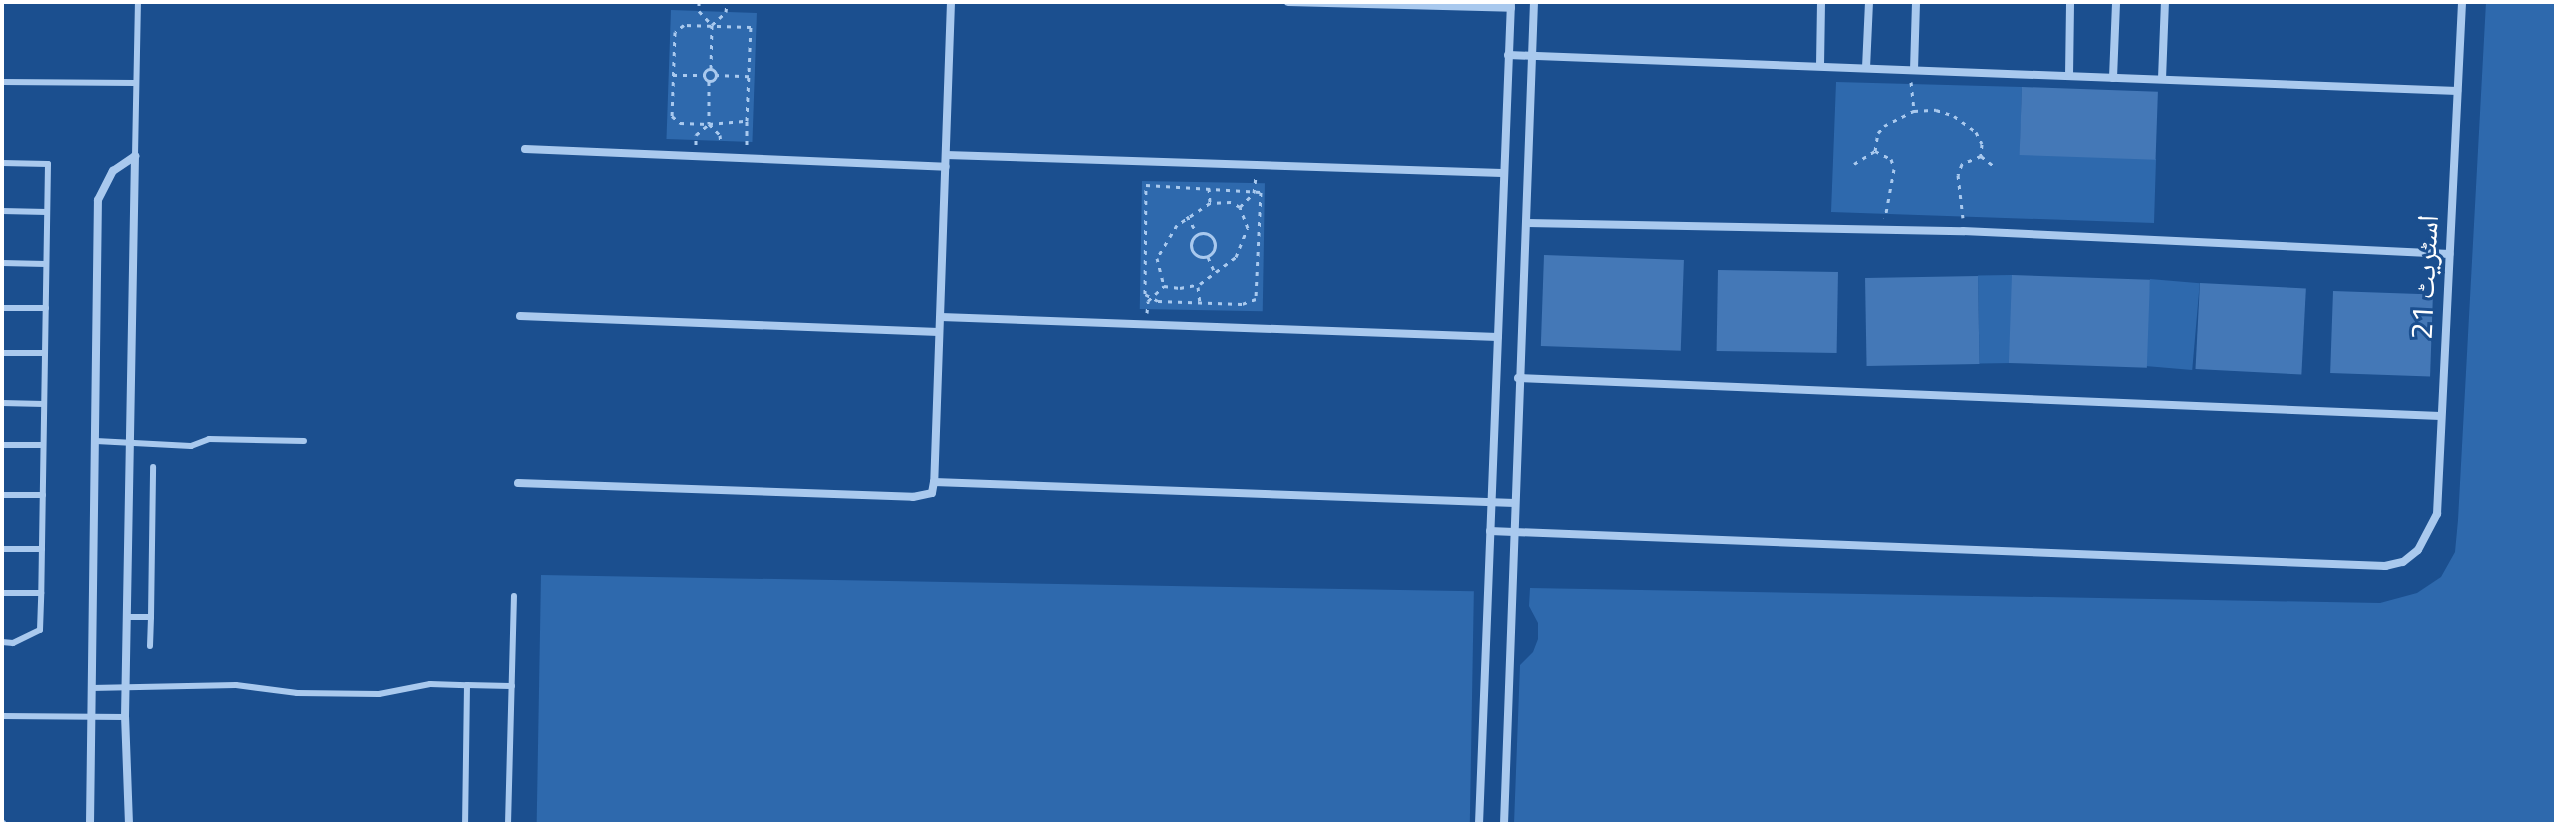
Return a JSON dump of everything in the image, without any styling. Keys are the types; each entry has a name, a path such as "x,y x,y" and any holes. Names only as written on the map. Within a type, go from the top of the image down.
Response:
{"street":[{"path":"518,483 913,497 932,493 951,2 941,2"},
{"path":"1288,2 1511,5 1502,173 1479,824"},
{"path":"1504,824 1534,2"},
{"path":"1820,66 1821,2"},
{"path":"1866,68 1869,2"},
{"path":"1912,70 1916,2"},
{"path":"2069,76 2070,2"},
{"path":"2113,78 2116,2"},
{"path":"2162,79 2165,2"},
{"name":"اسٹریٹ 21","path":"1514,531 2385,566 2403,562 2418,550 2437,514 2462,2"},
{"path":"1508,55 2457,91"},
{"path":"525,149 946,167"},
{"path":"946,155 1502,173"},
{"path":"90,824 98,200 113,171 135,156"},
{"path":"129,824 125,717 135,156"},
{"path":"1527,223 1963,231 2449,254"},
{"path":"520,316 939,332"},
{"path":"941,317 1498,337"},
{"path":"1518,378 2440,416"},
{"path":"934,482 1515,503"},
{"path":"1490,531 1514,531"}],"lane":[{"path":"135,156 138,2"},
{"path":"2,82 136,83"},
{"path":"2,163 48,164 40,630 13,643 2,642"},
{"path":"2,211 47,212"},
{"path":"2,263 46,264"},
{"path":"2,308 46,308"},
{"path":"2,353 45,353"},
{"path":"2,403 44,404"},
{"path":"96,441 191,446 209,439 304,441"},
{"path":"2,445 43,445"},
{"path":"150,646 153,467"},
{"path":"2,495 43,495"},
{"path":"2,549 42,549"},
{"path":"2,593 41,593"},
{"path":"508,824 514,596"},
{"path":"128,617 151,617"},
{"path":"91,688 236,685 297,693 379,694 430,684 512,686"},
{"path":"465,824 467,685"},
{"path":"2,716 125,717"}],"path":[{"path":"699,2 699,11 712,25 711,69"},
{"path":"712,25 726,12 727,2"},
{"path":"746,158 751,27 684,25 675,32 672,116 680,123 747,121"},
{"path":"705,69 715,70 715,80 705,80 705,75 705,69"},
{"path":"1912,70 1914,111"},
{"path":"673,75 705,75"},
{"path":"715,75 749,76"},
{"path":"709,81 709,124 720,135 721,157"},
{"path":"1854,164 1875,151 1878,133 1884,126 1914,111 1944,112 1966,123 1979,137 1981,156 1995,167"},
{"path":"696,156 696,135 709,124"},
{"path":"1875,151 1891,159 1894,169 1885,229"},
{"path":"1963,231 1964,201 1958,189 1958,175 1962,164 1981,156"},
{"path":"1240,207 1255,189 1257,165"},
{"path":"1146,185 1209,188 1255,189 1262,194 1256,299 1242,304 1150,298 1142,290 1146,185"},
{"path":"1209,188 1210,203"},
{"path":"1147,325 1150,298 1164,286 1197,286 1236,257 1244,245 1248,228 1240,207 1231,202 1210,203 1187,216 1165,239 1157,258 1164,286"},
{"path":"1187,216 1197,234"},
{"path":"1197,234 1191,248 1196,255 1208,257"},
{"path":"1197,234 1209,234 1214,240 1215,247 1208,257"},
{"path":"1208,257 1215,273"},
{"path":"1197,286 1200,303"}],"shaded area":[{"path":"2486,2 2556,2 2556,824 1514,824 1520,665 1533,652 1538,639 1538,623 1529,606 1530,588 2380,603 2417,593 2441,577 2455,552 2458,520"},
{"path":"671,10 757,13 752,142 666,139"},
{"path":"1836,82 2022,87 2020,154 2156,159 2154,223 1831,212"},
{"path":"1142,181 1265,183 1263,311 1140,309"},
{"path":"2012,275 2014,363 1980,364 1978,276"},
{"path":"2150,279 2200,283 2192,370 2142,366"},
{"path":"541,575 1474,591 1470,824 537,824"}],"building":[{"path":"2022,87 2158,92 2156,160 2020,155"},
{"path":"1544,255 1684,260 1681,351 1541,346"},
{"path":"1718,270 1838,272 1837,353 1717,351"},
{"path":"2012,275 2150,280 2147,368 2009,363"},
{"path":"1978,276 1980,364 1867,366 1865,278"},
{"path":"2200,283 2306,289 2301,374 2195,369"},
{"path":"2333,291 2433,294 2430,376 2330,373"}]}
